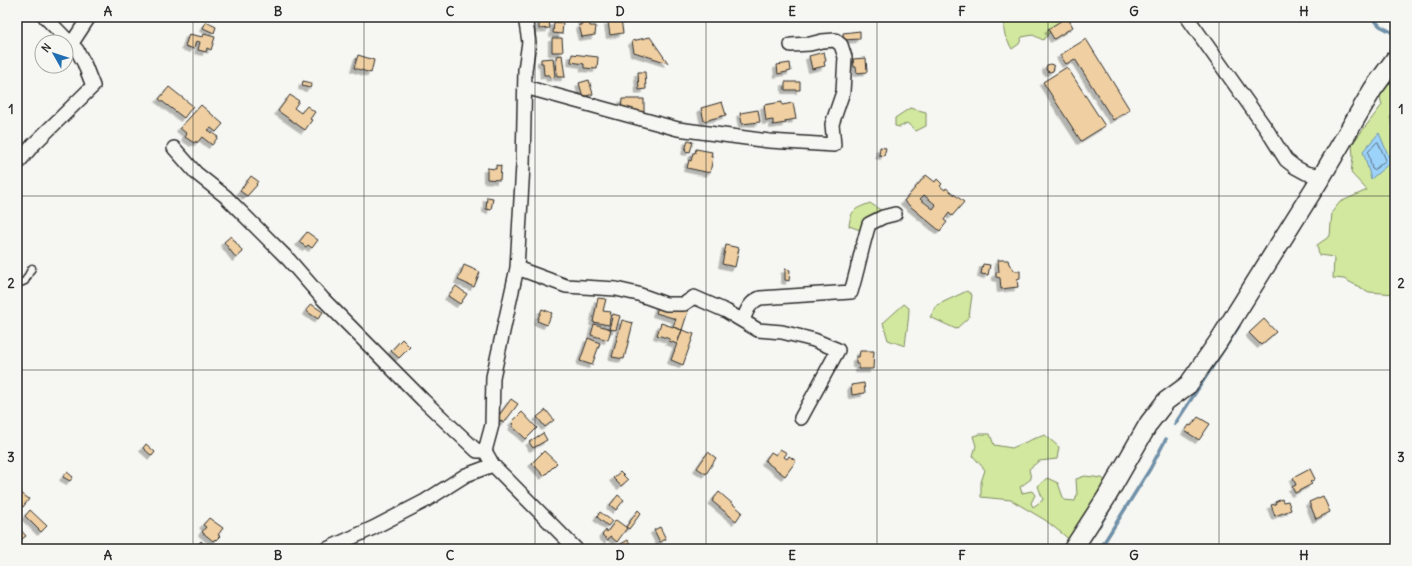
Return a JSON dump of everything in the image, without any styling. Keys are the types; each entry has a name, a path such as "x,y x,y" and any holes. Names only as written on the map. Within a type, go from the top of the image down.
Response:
{"street":[{"path":"45,17 62,34"},
{"path":"74,41 89,17"},
{"path":"525,17 529,42 525,70 523,165 517,268 493,377 492,425 485,451 493,465 576,549"},
{"path":"1187,17 1267,130 1286,160 1295,168 1306,173 1322,176"},
{"path":"525,87 678,129 770,142 834,145 832,124 843,92 845,57 841,45 835,40 791,45"},
{"path":"17,164 33,145 93,86 84,63 74,46"},
{"path":"1073,549 1106,498 1149,423 1166,400 1188,385 1226,329 1322,176 1363,106 1395,59"},
{"path":"174,148 196,173 225,196 289,260 323,299 423,400 477,451 485,451"},
{"path":"742,320 751,303 760,298 851,292 869,224 883,217 895,214"},
{"path":"517,268 566,286 616,289 638,294 666,304 684,304 694,297 726,311 758,330 782,332 814,340 838,350 801,418"},
{"path":"327,549 373,528 425,501 466,475 493,465"}],"lane":[{"path":"17,284 26,281 32,268"}],"green space":[{"path":"1007,17 1077,17 1050,32 1043,40 1033,35 1022,37 1019,44 1012,49 1004,30"},
{"path":"1395,69 1395,114 1390,117 1395,132 1395,294 1369,292 1344,279 1333,278 1334,257 1319,255 1317,245 1330,236 1332,212 1340,202 1367,190 1351,173 1353,157 1352,144 1382,105 1379,93"},
{"path":"910,108 926,112 926,126 916,131 907,123 900,127 895,126 895,118"},
{"path":"870,203 882,211 885,223 860,230 849,226 851,216 855,210"},
{"path":"967,291 972,295 969,317 956,329 930,317 937,305"},
{"path":"904,304 909,308 905,346 888,340 883,323"},
{"path":"990,434 994,445 1012,448 1045,435 1059,447 1057,459 1039,461 1029,469 1031,479 1020,487 1022,493 1032,491 1035,495 1031,503 1033,507 1043,500 1038,486 1047,478 1058,483 1064,500 1075,501 1077,495 1076,479 1085,476 1102,478 1120,494 1085,549 1079,549 1045,520 1011,500 981,497 981,482 985,470 973,456 976,446 973,436"}],"water":[{"path":"1379,133 1391,162 1371,179 1363,151"}],"building":[{"path":"541,17 550,17 550,21 541,22"},
{"path":"1067,17 1073,27 1054,39 1048,29"},
{"path":"589,18 590,26 596,26 595,35 582,37 579,25 582,25 581,19"},
{"path":"621,19 623,33 610,35 608,22"},
{"path":"549,21 550,28 539,29 539,22"},
{"path":"206,22 216,27 214,33 203,28"},
{"path":"554,22 563,23 562,34 553,33"},
{"path":"860,31 860,39 843,40 843,33"},
{"path":"189,34 203,37 204,34 215,37 211,50 207,48 206,52 198,50 200,42 196,41 194,49 185,46"},
{"path":"650,37 668,63 634,52 632,41"},
{"path":"552,38 562,38 563,52 552,52"},
{"path":"1086,39 1130,110 1113,120 1075,59 1066,64 1060,55"},
{"path":"824,52 826,61 824,62 825,66 812,69 809,56"},
{"path":"572,54 598,57 597,69 584,68 584,64 571,62"},
{"path":"358,55 374,60 371,73 354,68"},
{"path":"562,55 565,77 557,77 556,56"},
{"path":"553,58 555,77 550,78 549,75 544,75 543,63 541,63 541,59"},
{"path":"866,58 867,72 857,73 856,67 854,67 853,59"},
{"path":"790,63 791,71 778,74 777,65"},
{"path":"1048,64 1052,64 1054,68 1052,72 1048,72 1046,70 1046,66"},
{"path":"1067,67 1105,126 1081,141 1043,82"},
{"path":"638,72 645,72 646,89 639,90"},
{"path":"589,80 593,94 583,97 579,83"},
{"path":"303,81 312,83 310,88 302,86"},
{"path":"785,82 800,82 800,90 785,90"},
{"path":"169,87 193,106 184,118 159,99"},
{"path":"290,95 299,101 294,108 301,113 307,106 315,112 310,119 312,120 305,130 278,111"},
{"path":"622,99 644,99 644,112 621,112"},
{"path":"722,102 726,115 704,121 701,108"},
{"path":"782,102 782,105 793,103 796,119 785,121 786,123 773,125 773,120 766,121 764,105"},
{"path":"201,105 223,124 216,132 211,128 208,130 218,137 212,145 202,137 197,143 196,141 194,143 185,137 187,134 180,128"},
{"path":"758,110 760,122 742,124 740,113"},
{"path":"688,140 693,142 690,152 685,151"},
{"path":"880,147 886,148 884,156 879,155"},
{"path":"696,149 712,152 711,157 713,157 710,173 687,168 689,160 691,161 693,153 695,153"},
{"path":"496,165 501,166 500,180 487,179 487,168 496,169"},
{"path":"926,175 935,182 937,179 942,184 940,186 945,190 946,188 964,202 952,216 949,213 944,220 947,222 940,231 904,201","holes":["924,195 936,205 933,209 920,199"]},
{"path":"251,176 258,181 256,184 257,185 247,196 240,191"},
{"path":"487,197 493,198 491,210 486,209"},
{"path":"307,232 318,240 312,248 308,245 306,247 299,242"},
{"path":"231,236 243,252 236,258 224,242"},
{"path":"726,245 739,248 735,267 722,264"},
{"path":"998,260 1008,260 1009,264 1015,271 1020,271 1020,278 1017,279 1018,287 1001,289 1000,278 996,277 996,273 999,272"},
{"path":"983,264 990,265 988,275 981,274"},
{"path":"464,265 480,272 474,287 458,280"},
{"path":"785,269 790,270 789,281 785,280"},
{"path":"456,286 467,294 460,304 448,296"},
{"path":"598,298 606,299 603,311 611,312 609,325 593,322"},
{"path":"311,304 323,312 318,319 306,311"},
{"path":"659,304 689,308 682,330 673,327 676,319 656,313"},
{"path":"542,309 552,313 547,325 537,321"},
{"path":"613,314 620,316 616,330 609,329"},
{"path":"1264,319 1276,332 1261,345 1249,333"},
{"path":"622,320 633,323 624,359 612,357"},
{"path":"661,323 682,330 677,344 669,341 670,339 657,335"},
{"path":"594,324 611,329 608,340 591,335"},
{"path":"682,330 694,334 683,365 671,360"},
{"path":"588,338 600,343 592,365 580,361"},
{"path":"402,339 410,347 399,358 391,351"},
{"path":"860,351 874,351 873,369 859,369 859,364 856,364 856,357 859,357"},
{"path":"864,383 865,393 852,395 851,385"},
{"path":"511,399 518,404 504,423 497,418"},
{"path":"546,410 554,420 545,427 537,417"},
{"path":"522,412 537,428 526,439 512,426 514,424 512,422"},
{"path":"1198,417 1210,424 1199,440 1185,431"},
{"path":"543,433 547,440 533,448 529,442"},
{"path":"146,444 155,452 152,456 143,448"},
{"path":"780,449 787,453 784,457 787,459 789,456 796,461 785,476 765,461 771,452 776,455"},
{"path":"544,451 557,463 544,476 532,463"},
{"path":"708,452 716,458 706,474 697,468"},
{"path":"1310,469 1315,479 1310,482 1312,484 1295,493 1292,487 1296,485 1293,478"},
{"path":"67,472 73,477 70,481 63,477"},
{"path":"620,472 628,480 621,486 613,478"},
{"path":"17,490 29,499 23,507 17,502"},
{"path":"719,492 742,512 736,521 712,501"},
{"path":"618,495 624,500 616,510 610,505"},
{"path":"1323,496 1330,512 1316,519 1309,502"},
{"path":"1282,499 1283,502 1288,501 1291,510 1275,516 1271,505 1276,504 1275,502"},
{"path":"30,510 47,526 41,532 25,516"},
{"path":"638,510 641,513 629,529 626,527"},
{"path":"600,512 612,521 608,526 597,517"},
{"path":"209,518 223,528 218,535 220,536 213,541 202,532 206,527 203,525"},
{"path":"616,520 627,528 617,542 610,536 608,540 602,535 606,530 607,532"},
{"path":"660,527 666,539 660,542 654,530"},
{"path":"20,529 26,536 22,539 17,533"},
{"path":"628,540 632,549 621,549 619,545"},
{"path":"201,541 206,546 204,549 194,549"}],"waterway":[{"path":"1372,17 1380,26 1395,34"},
{"path":"1392,50 1395,47"},
{"path":"1175,424 1239,326"},
{"path":"1096,549 1105,541 1150,469 1166,439"},
{"path":"1099,526 1111,506"},
{"path":"1084,549 1088,541"}]}
